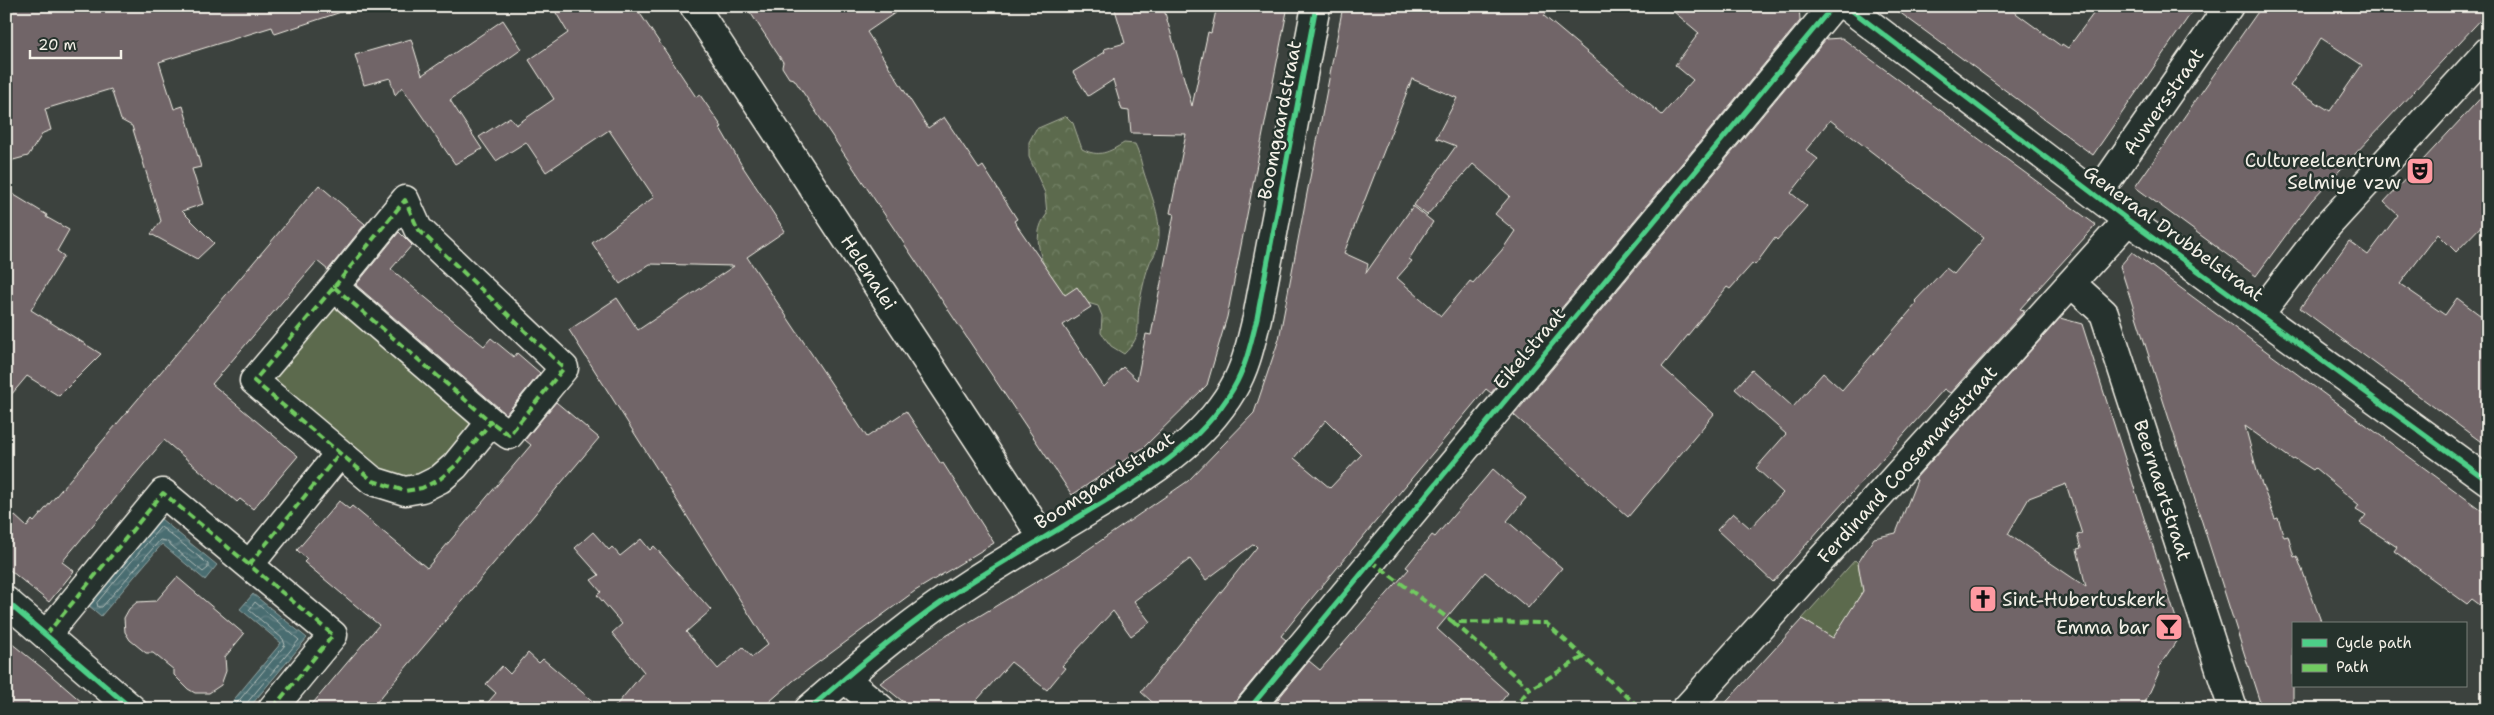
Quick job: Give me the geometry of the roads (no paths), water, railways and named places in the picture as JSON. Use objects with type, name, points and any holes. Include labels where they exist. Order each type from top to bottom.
[{"type":"street","name":"Helenalei","points":[[694,6],[1043,538]]},
{"type":"street","name":"Boomgaardstraat","points":[[809,709],[844,678],[972,581],[1130,486],[1179,451],[1211,418],[1233,389],[1247,357],[1257,318],[1316,6]]},
{"type":"street","name":"Eikelstraat","points":[[1249,709],[1833,6]]},
{"type":"street","name":"Generaal Drubbelstraat","points":[[1846,6],[2128,220],[2488,481]]},
{"type":"street","name":"Auwersstraat","points":[[2097,195],[2229,6]]},
{"type":"street","points":[[2260,314],[2328,225],[2488,51]]},
{"type":"street","points":[[334,287],[491,422],[509,435],[564,368],[418,229],[405,200],[254,381],[373,481],[388,488],[405,492],[422,488],[440,479],[455,466],[491,422]]},
{"type":"street","name":"Ferdinand Coosemansstraat","points":[[1691,707],[2128,220]]},
{"type":"street","name":"Beernaertstraat","points":[[2071,284],[2104,313],[2233,709]]},
{"type":"street","points":[[250,565],[339,454]]},
{"type":"street","points":[[46,635],[163,493],[333,635],[272,709]]},
{"type":"street","points":[[6,601],[132,709]]},
{"type":"street","points":[[844,678],[882,709]]},
{"type":"water","points":[[161,519],[217,565],[205,580],[162,544],[101,616],[88,605]]},
{"type":"water","points":[[253,594],[307,638],[248,709],[226,709],[281,643],[240,609]]},
{"type":"place","name":"Cultureelcentrum Selmiye vzw","points":[[2420,171]]},
{"type":"place","name":"Sint-Hubertuskerk","points":[[1983,599]]},
{"type":"place","name":"Emma bar","points":[[2169,627]]}]
